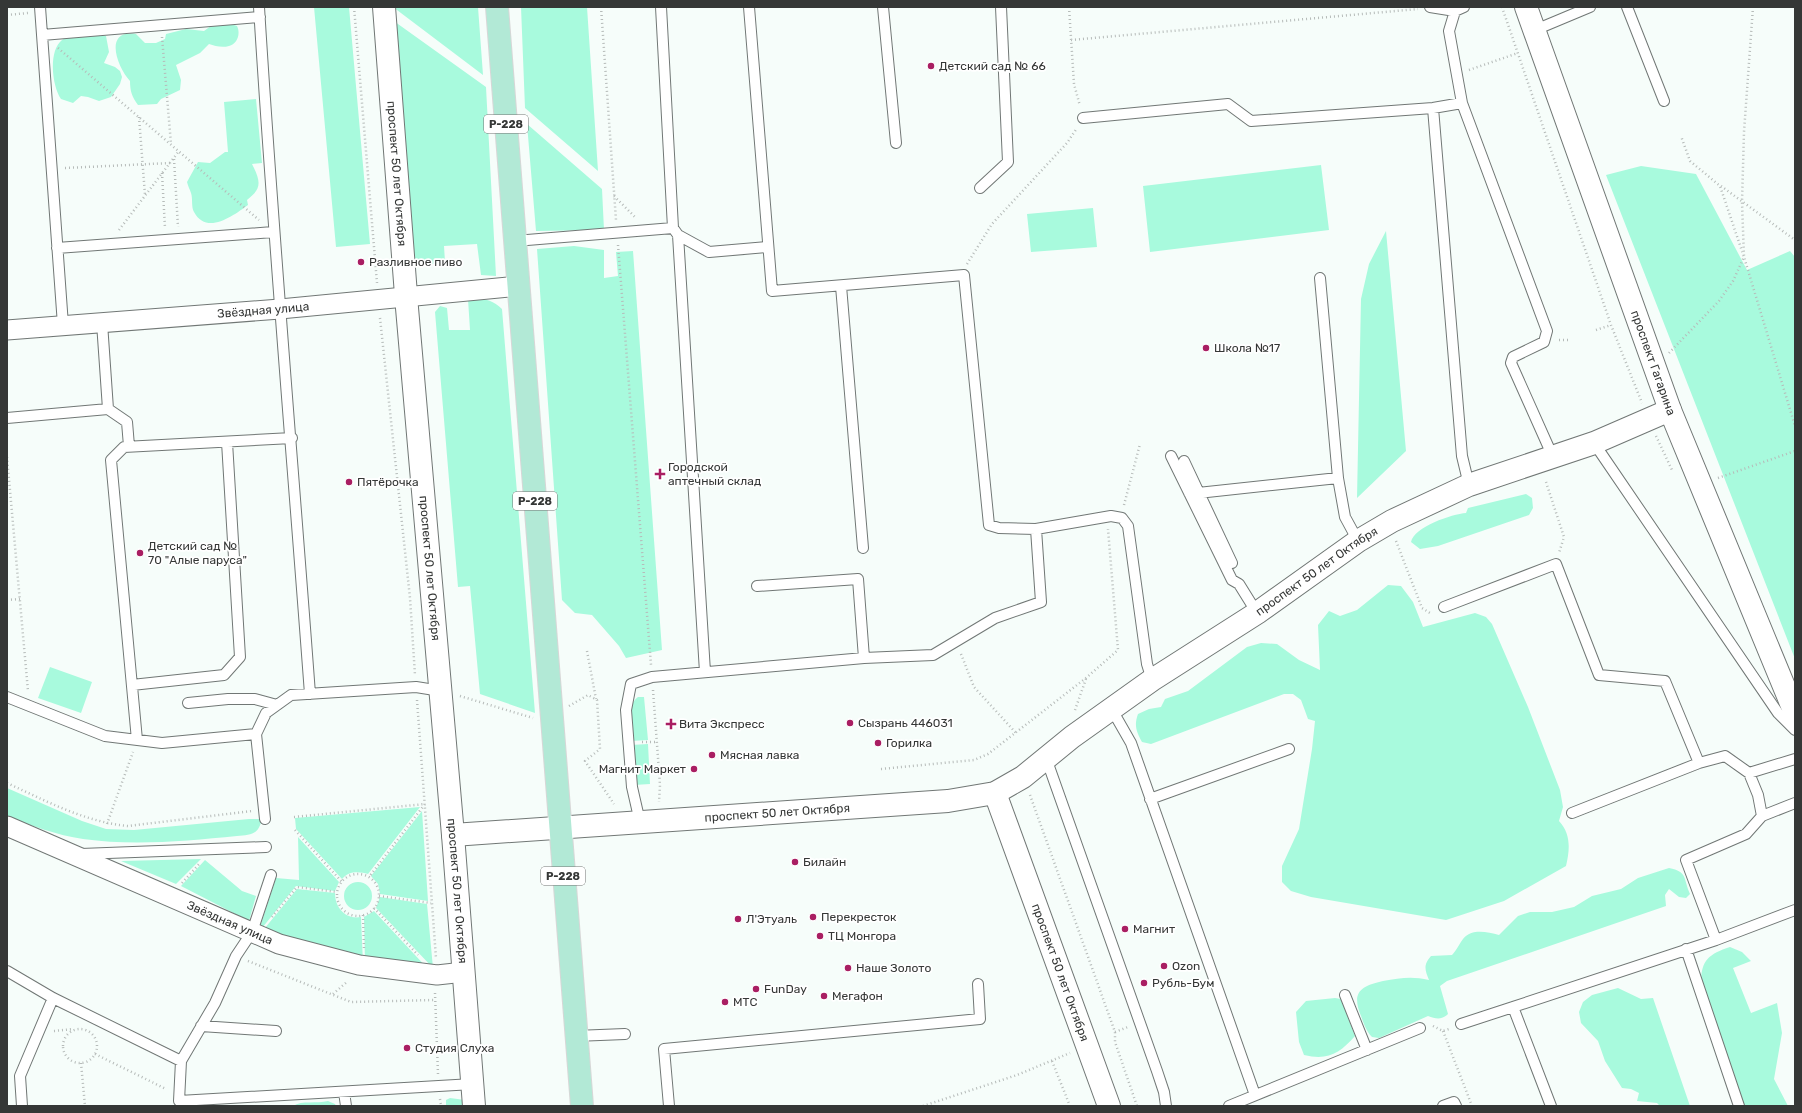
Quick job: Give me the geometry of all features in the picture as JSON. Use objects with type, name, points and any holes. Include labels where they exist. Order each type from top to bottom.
[{"type":"main road","name":"Р-228","points":[[497,7],[575,1036],[582,1106]]},
{"type":"street","name":"проспект 50 лет Октября","points":[[384,7],[406,296],[441,691],[474,1106]]},
{"type":"street","name":"проспект Гагарина","points":[[1526,7],[1670,410],[1795,713]]},
{"type":"street","name":"Звёздная улица","points":[[7,330],[280,309],[519,286]]},
{"type":"street","name":"проспект 50 лет Октября","points":[[453,835],[948,801],[995,793],[1024,777],[1072,737],[1111,708],[1257,613],[1358,541],[1392,522],[1469,486],[1594,443],[1670,410]]},
{"type":"street","name":"проспект 50 лет Октября","points":[[995,793],[1109,1106]]},
{"type":"street","name":"Звёздная улица","points":[[7,826],[279,944],[359,965],[437,975],[464,972]]},
{"type":"lane","points":[[661,7],[705,672]]},
{"type":"lane","points":[[750,7],[772,291],[964,275],[989,525],[999,528],[1036,529],[1111,516],[1122,518],[1128,526],[1147,664],[1152,680]]},
{"type":"lane","points":[[883,7],[896,143]]},
{"type":"lane","points":[[980,188],[1008,162],[1001,7]]},
{"type":"lane","points":[[1535,30],[1590,7]]},
{"type":"lane","points":[[1627,7],[1664,101]]},
{"type":"lane","points":[[1430,8],[1460,9],[1448,31],[1462,103],[1547,331],[1544,342],[1513,357],[1511,363],[1553,457]]},
{"type":"lane","points":[[40,9],[63,325]]},
{"type":"lane","points":[[42,35],[160,25],[259,12],[273,232],[292,438],[310,694]]},
{"type":"lane","points":[[1083,118],[1228,104],[1251,121],[1433,108],[1462,103]]},
{"type":"lane","points":[[1433,108],[1462,456],[1469,486]]},
{"type":"lane","points":[[515,241],[647,230],[676,231],[709,252],[768,248]]},
{"type":"lane","points":[[57,248],[273,232]]},
{"type":"lane","points":[[1320,278],[1338,478],[1345,517],[1358,541]]},
{"type":"lane","points":[[841,286],[863,548]]},
{"type":"lane","points":[[102,323],[108,410]]},
{"type":"lane","points":[[7,418],[108,410],[127,422],[129,446]]},
{"type":"lane","points":[[137,740],[111,460],[124,447],[129,446],[292,438]]},
{"type":"lane","points":[[132,685],[224,675],[240,657],[227,442]]},
{"type":"lane","points":[[1594,443],[1778,713],[1795,730]]},
{"type":"lane","points":[[1171,456],[1237,574],[1239,584],[1257,613]]},
{"type":"lane","points":[[1184,461],[1193,493]]},
{"type":"lane","points":[[1193,493],[1338,478]]},
{"type":"lane","points":[[633,823],[632,787],[626,710],[631,684],[652,676],[864,658],[933,655],[956,643],[995,618],[1041,602],[1036,529]]},
{"type":"lane","points":[[1444,607],[1556,564],[1599,675],[1665,681],[1699,763]]},
{"type":"lane","points":[[757,586],[858,579],[864,658]]},
{"type":"lane","points":[[265,814],[256,734],[266,713],[291,695],[416,687],[441,691]]},
{"type":"lane","points":[[7,697],[105,736],[162,743],[256,734]]},
{"type":"lane","points":[[188,703],[228,699],[255,699],[277,705]]},
{"type":"lane","points":[[1111,708],[1131,743],[1255,1095]]},
{"type":"lane","points":[[1150,799],[1289,749]]},
{"type":"lane","points":[[1572,813],[1699,763],[1725,756],[1749,773],[1758,796],[1762,816]]},
{"type":"lane","points":[[1046,758],[1157,1071],[1164,1092],[1166,1106]]},
{"type":"lane","points":[[1749,773],[1795,759]]},
{"type":"lane","points":[[1716,940],[1686,860],[1746,834],[1762,816],[1795,803]]},
{"type":"lane","points":[[73,854],[266,847]]},
{"type":"lane","points":[[271,875],[255,933],[236,956],[215,1003],[181,1061],[178,1101],[473,1084]]},
{"type":"lane","points":[[1461,1024],[1716,940],[1795,910]]},
{"type":"lane","points":[[1686,949],[1739,1106]]},
{"type":"lane","points":[[7,971],[53,998],[181,1061]]},
{"type":"lane","points":[[669,1106],[664,1049],[980,1019],[978,984]]},
{"type":"lane","points":[[1345,995],[1367,1050]]},
{"type":"lane","points":[[22,1106],[20,1076],[53,998]]},
{"type":"lane","points":[[1513,1007],[1551,1106]]},
{"type":"lane","points":[[201,1026],[276,1031]]},
{"type":"lane","points":[[1229,1106],[1420,1028]]},
{"type":"lane","points":[[575,1036],[625,1034]]},
{"type":"lane","points":[[344,1092],[346,1106]]},
{"type":"lane","points":[[1443,1106],[1454,1102],[1456,1106]]},
{"type":"path","points":[[354,7],[378,299],[410,598],[437,975],[434,1000],[441,1106]]},
{"type":"path","points":[[601,7],[614,196],[660,786]]},
{"type":"path","points":[[964,275],[966,265],[992,224],[1067,143],[1083,118],[1074,84],[1069,7]]},
{"type":"path","points":[[1655,367],[1720,301],[1733,281],[1744,257],[1742,202],[1744,132],[1753,7]]},
{"type":"path","points":[[1071,40],[1430,8]]},
{"type":"path","points":[[7,15],[40,9]]},
{"type":"path","points":[[160,25],[171,144]]},
{"type":"path","points":[[42,35],[139,116],[273,232]]},
{"type":"path","points":[[1465,72],[1518,53]]},
{"type":"path","points":[[139,116],[145,196]]},
{"type":"path","points":[[1681,136],[1690,161],[1720,186],[1795,240]]},
{"type":"path","points":[[108,244],[179,151]]},
{"type":"path","points":[[174,159],[179,239]]},
{"type":"path","points":[[51,168],[171,163]]},
{"type":"path","points":[[162,173],[165,240]]},
{"type":"path","points":[[1720,186],[1744,257],[1795,426]]},
{"type":"path","points":[[614,196],[647,230]]},
{"type":"path","points":[[1596,330],[1611,325]]},
{"type":"path","points":[[1557,333],[1559,341],[1570,340]]},
{"type":"path","points":[[881,769],[974,760],[988,754],[1086,678],[1118,650],[1108,529],[1122,518],[1140,444]]},
{"type":"path","points":[[1701,484],[1795,451]]},
{"type":"path","points":[[7,457],[30,706]]},
{"type":"path","points":[[1546,482],[1564,537],[1556,564]]},
{"type":"path","points":[[1392,522],[1396,541],[1422,608],[1430,613],[1444,607]]},
{"type":"path","points":[[7,600],[20,599]]},
{"type":"path","points":[[956,643],[974,686],[1016,733]]},
{"type":"path","points":[[587,651],[596,700],[600,749],[585,761],[633,823]]},
{"type":"path","points":[[1072,737],[1072,719],[1086,678]]},
{"type":"path","points":[[441,691],[531,718],[551,716],[588,695],[596,700]]},
{"type":"path","points":[[107,825],[137,740]]},
{"type":"path","points":[[1024,777],[1115,1032],[1114,1042],[1137,1106]]},
{"type":"path","points":[[7,783],[88,819],[107,825],[128,826],[265,814]]},
{"type":"path","points":[[294,817],[425,804]]},
{"type":"path","points":[[368,877],[425,804]]},
{"type":"path","points":[[295,830],[342,882]]},
{"type":"path","points":[[169,896],[213,849]]},
{"type":"path","points":[[351,875],[363,875],[368,877],[376,885],[379,896],[374,908],[363,916],[350,914],[340,905],[337,892],[342,882],[351,875]]},
{"type":"path","points":[[255,933],[297,887],[337,892]]},
{"type":"path","points":[[379,896],[431,903]]},
{"type":"path","points":[[374,908],[437,975]]},
{"type":"path","points":[[38,1032],[110,1026]]},
{"type":"path","points":[[80,1028],[86,1029],[95,1037],[97,1042],[95,1054],[87,1062],[82,1063],[71,1061],[63,1052],[62,1047],[65,1036],[69,1032],[80,1028]]},
{"type":"path","points":[[1443,1031],[1472,1106]]},
{"type":"path","points":[[923,1106],[1017,1076],[1087,1046]]},
{"type":"path","points":[[95,1054],[178,1101]]},
{"type":"path","points":[[1052,1061],[1070,1106]]},
{"type":"path","points":[[82,1063],[85,1106]]},
{"type":"green space","points":[[314,7],[349,7],[370,244],[336,247]]},
{"type":"green space","points":[[393,7],[478,7],[483,75]]},
{"type":"green space","points":[[521,7],[587,7],[598,171],[525,108]]},
{"type":"green space","points":[[391,19],[486,87],[496,276],[481,275],[477,244],[444,246],[445,262],[410,267]]},
{"type":"green space","points":[[225,22],[237,26],[239,32],[238,38],[232,45],[224,47],[209,44],[200,53],[176,65],[181,80],[180,90],[161,99],[157,104],[138,105],[130,88],[130,81],[125,75],[117,59],[116,43],[119,37],[126,34],[136,34],[145,43],[156,43],[165,39],[166,34],[186,29],[204,31],[215,23]]},
{"type":"green space","points":[[98,34],[106,36],[109,52],[104,63],[115,67],[120,71],[122,77],[120,84],[111,97],[99,101],[81,96],[73,103],[61,99],[55,86],[53,69],[53,60],[58,45],[65,38],[79,35]]},
{"type":"green space","points":[[256,99],[262,163],[252,164],[258,180],[258,188],[247,200],[248,205],[228,218],[213,223],[199,219],[194,212],[192,195],[187,182],[198,162],[210,163],[225,152],[228,152],[224,102]]},
{"type":"green space","points":[[527,124],[602,189],[604,230],[536,231]]},
{"type":"green space","points":[[1321,165],[1329,230],[1150,252],[1143,186]]},
{"type":"green space","points":[[1641,166],[1696,174],[1747,270],[1790,251],[1795,257],[1795,659],[1606,175]]},
{"type":"green space","points":[[1093,208],[1097,247],[1031,252],[1027,214]]},
{"type":"green space","points":[[1386,231],[1406,451],[1357,498],[1361,299],[1369,264]]},
{"type":"green space","points":[[574,246],[604,250],[604,278],[618,276],[616,252],[633,251],[662,650],[626,658],[619,646],[592,615],[575,613],[562,600],[537,249]]},
{"type":"green space","points":[[468,299],[491,301],[502,309],[535,713],[480,694],[470,586],[458,587],[435,312],[440,306],[447,308],[449,330],[470,330]]},
{"type":"green space","points":[[1526,494],[1532,498],[1533,508],[1529,515],[1438,546],[1420,549],[1411,542],[1419,531],[1434,522],[1466,513],[1468,508]]},
{"type":"green space","points":[[1388,585],[1401,586],[1413,602],[1423,627],[1475,613],[1486,617],[1492,624],[1528,707],[1560,790],[1563,807],[1559,821],[1568,836],[1569,848],[1566,866],[1504,901],[1446,920],[1311,897],[1291,891],[1282,882],[1282,866],[1299,829],[1315,721],[1308,719],[1301,700],[1293,694],[1284,694],[1151,744],[1142,742],[1136,728],[1138,714],[1149,709],[1161,707],[1165,699],[1188,691],[1247,647],[1261,643],[1277,644],[1299,660],[1320,670],[1318,625],[1329,611],[1340,616],[1357,610]]},
{"type":"green space","points":[[50,667],[92,682],[81,713],[38,698]]},
{"type":"green space","points":[[638,697],[644,697],[648,740],[631,741],[629,717],[631,706]]},
{"type":"green space","points":[[648,744],[650,784],[634,785],[631,745]]},
{"type":"green space","points":[[7,788],[82,821],[106,829],[134,830],[249,819],[260,819],[261,822],[258,830],[252,834],[241,836],[179,841],[141,842],[83,839],[44,830],[7,816]]},
{"type":"green space","points":[[420,807],[368,874],[354,872],[347,874],[342,879],[296,829],[295,818]]},
{"type":"green space","points":[[422,811],[428,901],[380,894],[378,884],[371,876]]},
{"type":"green space","points":[[298,837],[339,882],[335,891],[296,886],[258,933],[276,878],[299,880]]},
{"type":"green space","points":[[201,859],[176,884],[121,861]]},
{"type":"green space","points":[[205,860],[242,891],[256,896],[249,921],[181,886]]},
{"type":"green space","points":[[1669,868],[1684,876],[1690,894],[1686,898],[1679,897],[1669,889],[1665,895],[1666,906],[1447,981],[1440,986],[1448,1014],[1441,1018],[1428,1016],[1379,1038],[1372,1037],[1367,1030],[1358,1008],[1357,1001],[1360,991],[1369,985],[1401,978],[1429,980],[1426,973],[1426,965],[1431,956],[1452,955],[1463,939],[1471,933],[1480,932],[1499,935],[1518,916],[1530,912],[1552,912],[1574,907],[1592,896],[1621,889],[1638,878]]},
{"type":"green space","points":[[358,882],[368,886],[372,896],[368,906],[358,910],[348,906],[344,896],[348,886]]},
{"type":"green space","points":[[297,889],[335,893],[337,904],[342,912],[351,917],[361,917],[363,964],[260,934]]},
{"type":"green space","points":[[380,897],[427,904],[433,968],[376,908]]},
{"type":"green space","points":[[374,911],[429,970],[365,964],[364,917]]},
{"type":"green space","points":[[1730,947],[1742,952],[1751,961],[1733,968],[1751,1013],[1777,1003],[1782,1033],[1774,1079],[1788,1106],[1742,1106],[1701,983],[1701,975],[1708,959],[1717,952]]},
{"type":"green space","points":[[1618,988],[1641,999],[1653,998],[1690,1106],[1660,1106],[1657,1103],[1637,1101],[1639,1093],[1631,1089],[1622,1088],[1605,1061],[1598,1041],[1581,1023],[1579,1012],[1583,1002],[1592,995]]},
{"type":"green space","points":[[1335,998],[1341,999],[1355,1036],[1344,1047],[1333,1054],[1320,1057],[1304,1055],[1299,1042],[1296,1012],[1306,1001]]},
{"type":"green space","points":[[450,1098],[465,1100],[469,1106],[446,1106],[446,1100]]},
{"type":"green space","points":[[328,1101],[336,1106],[293,1106],[301,1103]]},
{"type":"place","name":"Детский сад № 66","points":[[931,66]]},
{"type":"place","name":"Разливное пиво","points":[[361,262]]},
{"type":"place","name":"Школа №17","points":[[1206,348]]},
{"type":"place","name":"Городской аптечный склад","points":[[660,474]]},
{"type":"place","name":"Пятёрочка","points":[[349,482]]},
{"type":"place","name":"Детский сад № 70 \"Алые паруса\"","points":[[140,553]]},
{"type":"place","name":"Сызрань 446031","points":[[850,723]]},
{"type":"place","name":"Вита Экспресс","points":[[671,724]]},
{"type":"place","name":"Горилка","points":[[878,743]]},
{"type":"place","name":"Мясная лавка","points":[[712,755]]},
{"type":"place","name":"Магнит Маркет","points":[[694,769]]},
{"type":"place","name":"Билайн","points":[[795,862]]},
{"type":"place","name":"Перекресток","points":[[813,917]]},
{"type":"place","name":"Л'Этуаль","points":[[738,919]]},
{"type":"place","name":"Магнит","points":[[1125,929]]},
{"type":"place","name":"ТЦ Монгора","points":[[820,936]]},
{"type":"place","name":"Ozon","points":[[1164,966]]},
{"type":"place","name":"Наше Золото","points":[[848,968]]},
{"type":"place","name":"Рубль-Бум","points":[[1144,983]]},
{"type":"place","name":"FunDay","points":[[756,989]]},
{"type":"place","name":"Мегафон","points":[[824,996]]},
{"type":"place","name":"МТС","points":[[725,1002]]},
{"type":"place","name":"Студия Слуха","points":[[407,1048]]}]
